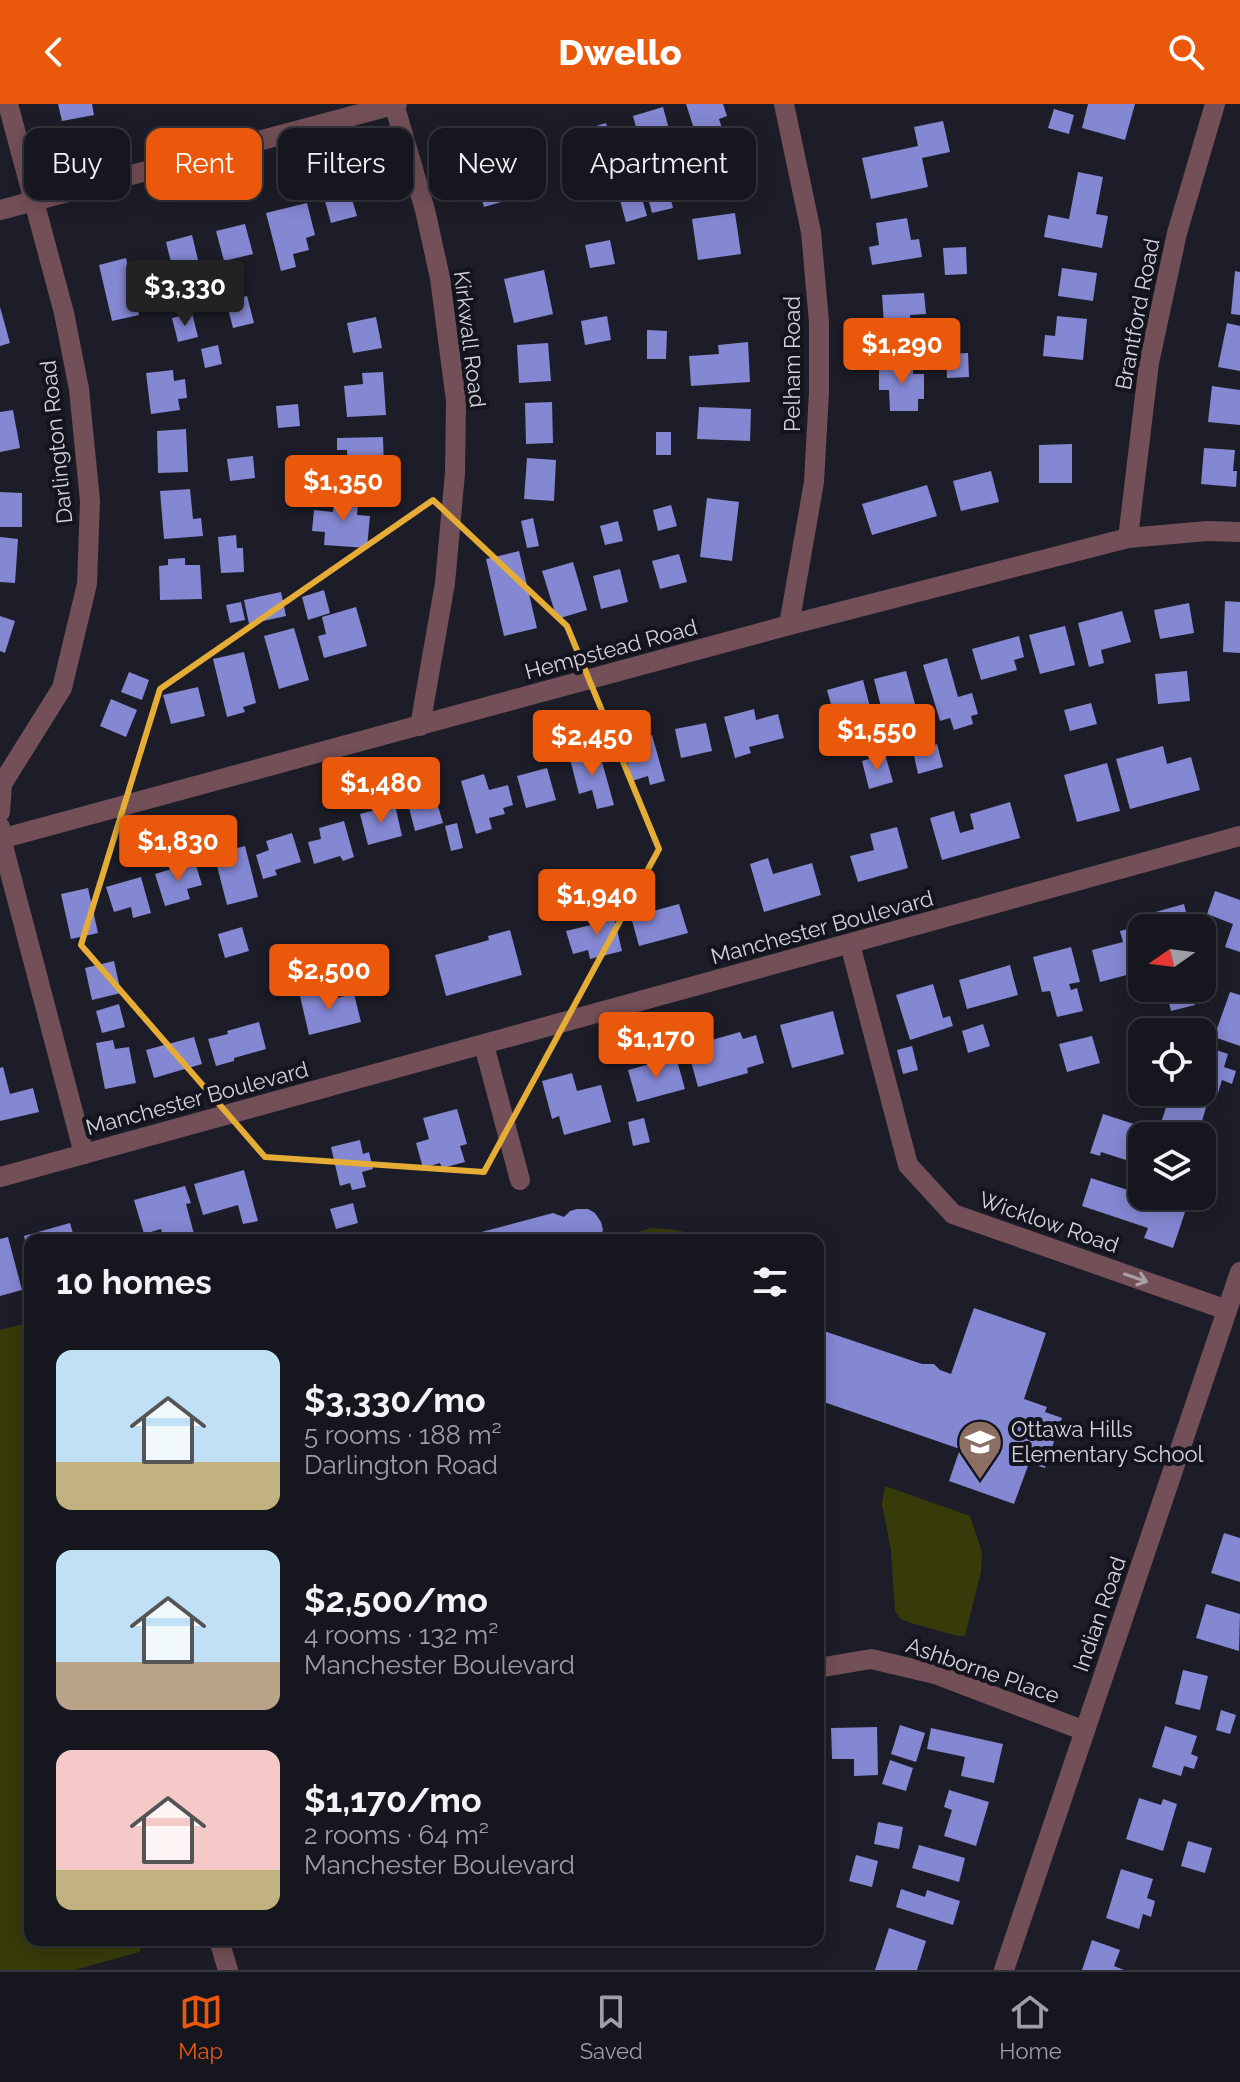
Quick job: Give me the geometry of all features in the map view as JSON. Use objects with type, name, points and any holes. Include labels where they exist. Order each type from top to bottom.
[{"type":"street","name":"Darlington Road","points":[[0,812],[2,784],[62,688],[87,584],[90,501],[79,389],[64,313],[8,104]]},
{"type":"street","points":[[0,210],[395,104]]},
{"type":"street","name":"Kirkwall Road","points":[[395,104],[425,210],[440,278],[456,401],[455,473],[445,583],[420,726]]},
{"type":"street","name":"Pelham Road","points":[[784,104],[811,232],[819,322],[814,482],[789,625]]},
{"type":"street","name":"Brantford Road","points":[[1128,538],[1149,363],[1177,233],[1215,104]]},
{"type":"street","name":"Hempstead Road","points":[[0,839],[789,625],[1128,538],[1207,531],[1240,532]]},
{"type":"street","points":[[0,819],[0,839],[84,1154]]},
{"type":"street","name":"Manchester Boulevard","points":[[0,1177],[1240,836]]},
{"type":"street","name":"Wicklow Road","points":[[850,944],[908,1165],[953,1214],[1227,1310]]},
{"type":"street","points":[[484,1045],[520,1180]]},
{"type":"street","name":"Indian Road","points":[[1004,1970],[1240,1272]]},
{"type":"street","name":"Ashborne Place","points":[[824,1667],[871,1659],[935,1674],[1085,1731]]},
{"type":"street","points":[[221,1946],[228,1970]]},
{"type":"highlighted area","points":[[433,500],[567,626],[659,849],[484,1172],[265,1157],[81,945],[160,689]]},
{"type":"green space","points":[[651,1228],[694,1234],[635,1234]]},
{"type":"green space","points":[[24,1324],[24,1946],[141,1946],[140,1952],[74,1970],[0,1970],[0,1330]]},
{"type":"green space","points":[[885,1486],[970,1516],[982,1552],[981,1572],[965,1636],[911,1623],[901,1619],[895,1611],[891,1550],[882,1504]]},
{"type":"building","points":[[58,104],[92,104],[94,115],[62,121]]},
{"type":"building","points":[[686,104],[723,104],[727,116],[719,119],[722,128],[694,128]]},
{"type":"building","points":[[1088,104],[1135,104],[1125,140],[1082,128]]},
{"type":"building","points":[[663,107],[669,128],[636,128],[633,116]]},
{"type":"building","points":[[1054,109],[1074,115],[1069,134],[1048,128]]},
{"type":"building","points":[[943,121],[950,152],[922,158],[928,187],[871,199],[862,158],[918,146],[914,127]]},
{"type":"building","points":[[606,123],[607,128],[590,128]]},
{"type":"building","points":[[1078,172],[1103,177],[1096,214],[1108,216],[1102,248],[1044,237],[1048,215],[1069,219]]},
{"type":"building","points":[[325,200],[352,200],[357,216],[331,223]]},
{"type":"building","points":[[482,200],[508,200],[484,207]]},
{"type":"building","points":[[620,200],[643,200],[647,216],[626,222]]},
{"type":"building","points":[[649,200],[671,200],[673,208],[652,213]]},
{"type":"building","points":[[307,203],[315,235],[306,238],[309,250],[293,254],[296,267],[281,271],[266,213]]},
{"type":"building","points":[[735,213],[741,254],[698,260],[692,219]]},
{"type":"building","points":[[907,218],[911,240],[919,239],[922,257],[872,265],[869,247],[879,245],[876,223]]},
{"type":"building","points":[[245,224],[253,254],[224,261],[216,231]]},
{"type":"building","points":[[192,235],[203,281],[177,287],[166,242]]},
{"type":"building","points":[[610,240],[615,264],[590,268],[585,245]]},
{"type":"building","points":[[966,247],[967,274],[945,275],[943,248]]},
{"type":"building","points":[[126,258],[139,315],[112,321],[99,265]]},
{"type":"building","points":[[1062,268],[1097,273],[1093,301],[1058,296]]},
{"type":"building","points":[[544,270],[553,314],[514,323],[504,279]]},
{"type":"building","points":[[1235,271],[1240,272],[1240,315],[1231,314]]},
{"type":"building","points":[[924,293],[926,314],[910,315],[911,337],[885,339],[882,295]]},
{"type":"building","points":[[247,296],[254,323],[233,328],[226,301]]},
{"type":"building","points":[[0,307],[10,343],[0,346]]},
{"type":"building","points":[[192,313],[198,337],[178,342],[172,318]]},
{"type":"building","points":[[607,316],[611,340],[585,345],[581,321]]},
{"type":"building","points":[[1057,316],[1087,319],[1083,360],[1043,356],[1045,335],[1055,336]]},
{"type":"building","points":[[376,317],[382,348],[353,353],[347,323]]},
{"type":"building","points":[[1227,323],[1240,326],[1240,371],[1218,367]]},
{"type":"building","points":[[647,330],[667,331],[666,359],[647,359]]},
{"type":"building","points":[[748,342],[750,382],[691,386],[689,356],[719,354],[718,345]]},
{"type":"building","points":[[548,343],[551,381],[519,383],[517,345]]},
{"type":"building","points":[[218,345],[222,364],[205,368],[201,349]]},
{"type":"building","points":[[968,353],[969,377],[947,378],[946,354]]},
{"type":"building","points":[[879,364],[913,365],[913,374],[924,374],[924,399],[918,399],[918,411],[890,411],[889,390],[879,390]]},
{"type":"building","points":[[173,370],[174,381],[185,379],[187,398],[178,399],[180,410],[151,414],[146,373]]},
{"type":"building","points":[[383,372],[386,415],[347,417],[344,386],[363,384],[362,373]]},
{"type":"building","points":[[1212,386],[1240,390],[1240,425],[1208,422]]},
{"type":"building","points":[[552,402],[553,443],[526,444],[525,403]]},
{"type":"building","points":[[298,404],[300,426],[278,428],[276,406]]},
{"type":"building","points":[[699,407],[751,409],[750,441],[697,439]]},
{"type":"building","points":[[13,410],[20,448],[0,452],[0,412]]},
{"type":"building","points":[[186,429],[188,472],[158,473],[157,431]]},
{"type":"building","points":[[656,432],[671,432],[671,455],[656,455]]},
{"type":"building","points":[[383,437],[384,469],[348,470],[347,450],[337,450],[337,438]]},
{"type":"building","points":[[1072,444],[1072,483],[1039,483],[1039,445]]},
{"type":"building","points":[[1204,448],[1235,450],[1233,471],[1237,471],[1236,487],[1201,484]]},
{"type":"building","points":[[253,456],[255,478],[230,481],[227,459]]},
{"type":"building","points":[[527,458],[556,460],[554,501],[524,499]]},
{"type":"building","points":[[991,471],[999,502],[961,511],[953,481]]},
{"type":"building","points":[[927,485],[937,516],[872,535],[862,504]]},
{"type":"building","points":[[190,489],[193,519],[201,518],[203,536],[164,539],[160,491]]},
{"type":"building","points":[[0,492],[22,493],[22,527],[0,527]]},
{"type":"building","points":[[334,492],[359,493],[357,515],[370,516],[367,548],[324,545],[325,532],[312,531],[314,510],[333,512]]},
{"type":"building","points":[[707,498],[739,502],[732,561],[700,557]]},
{"type":"building","points":[[671,505],[677,526],[658,531],[653,510]]},
{"type":"building","points":[[533,518],[539,546],[527,548],[521,521]]},
{"type":"building","points":[[618,521],[623,541],[605,545],[600,526]]},
{"type":"building","points":[[236,535],[237,548],[243,548],[244,572],[221,573],[218,537]]},
{"type":"building","points":[[0,537],[18,539],[15,583],[0,582]]},
{"type":"building","points":[[519,551],[537,628],[504,636],[486,559]]},
{"type":"building","points":[[679,554],[687,582],[660,589],[652,561]]},
{"type":"building","points":[[185,558],[185,565],[200,565],[202,599],[160,600],[159,566],[168,565],[168,559]]},
{"type":"building","points":[[573,562],[587,610],[557,619],[542,571]]},
{"type":"building","points":[[620,569],[628,602],[601,609],[593,576]]},
{"type":"building","points":[[324,590],[330,613],[308,620],[302,597]]},
{"type":"building","points":[[281,592],[286,616],[249,624],[244,600]]},
{"type":"building","points":[[1225,601],[1240,602],[1240,653],[1223,652]]},
{"type":"building","points":[[241,602],[245,620],[230,623],[226,605]]},
{"type":"building","points":[[1189,603],[1194,633],[1160,639],[1154,610]]},
{"type":"building","points":[[356,607],[367,646],[324,658],[318,636],[326,634],[322,617]]},
{"type":"building","points":[[1122,611],[1131,642],[1101,650],[1104,663],[1089,667],[1078,623]]},
{"type":"building","points":[[0,616],[15,621],[5,653],[0,651]]},
{"type":"building","points":[[1065,626],[1075,665],[1040,674],[1029,635]]},
{"type":"building","points":[[294,628],[309,680],[279,689],[264,636]]},
{"type":"building","points":[[1019,636],[1024,657],[1014,660],[1017,670],[981,680],[972,649]]},
{"type":"building","points":[[244,652],[256,703],[243,707],[245,712],[227,717],[213,659]]},
{"type":"building","points":[[947,658],[958,697],[972,693],[978,714],[971,716],[973,724],[954,730],[950,718],[940,721],[923,665]]},
{"type":"building","points":[[906,671],[918,715],[885,723],[874,679]]},
{"type":"building","points":[[1187,671],[1190,701],[1158,704],[1155,674]]},
{"type":"building","points":[[129,672],[149,680],[142,700],[121,692]]},
{"type":"building","points":[[863,680],[874,722],[854,728],[853,722],[837,726],[827,690]]},
{"type":"building","points":[[198,687],[205,716],[171,724],[163,695]]},
{"type":"building","points":[[111,699],[137,710],[126,737],[100,726]]},
{"type":"building","points":[[1091,703],[1097,724],[1070,731],[1064,710]]},
{"type":"building","points":[[754,709],[756,720],[778,714],[784,738],[749,747],[751,753],[735,758],[724,717]]},
{"type":"building","points":[[706,723],[712,751],[681,758],[675,729]]},
{"type":"building","points":[[652,735],[665,781],[650,785],[648,776],[632,781],[622,743]]},
{"type":"building","points":[[937,744],[943,767],[918,774],[913,751]]},
{"type":"building","points":[[1163,746],[1167,764],[1191,757],[1200,790],[1130,809],[1116,759]]},
{"type":"building","points":[[599,751],[614,805],[597,809],[592,790],[579,794],[570,759]]},
{"type":"building","points":[[885,754],[893,782],[869,789],[862,761]]},
{"type":"building","points":[[1107,763],[1120,811],[1077,822],[1064,775]]},
{"type":"building","points":[[547,768],[556,800],[526,808],[517,776]]},
{"type":"building","points":[[484,774],[489,790],[508,785],[513,805],[503,808],[505,814],[489,818],[492,829],[476,834],[461,781]]},
{"type":"building","points":[[435,796],[443,823],[415,831],[408,804]]},
{"type":"building","points":[[1010,802],[1020,838],[942,860],[930,818],[954,811],[960,833],[974,829],[970,814]]},
{"type":"building","points":[[395,805],[402,836],[368,845],[360,814]]},
{"type":"building","points":[[344,821],[354,857],[343,861],[340,856],[314,864],[308,842],[321,839],[319,828]]},
{"type":"building","points":[[457,823],[463,848],[451,851],[445,826]]},
{"type":"building","points":[[897,827],[908,868],[858,882],[850,856],[874,850],[870,834]]},
{"type":"building","points":[[292,833],[301,862],[275,870],[277,875],[263,879],[256,855],[269,850],[266,841]]},
{"type":"building","points":[[245,846],[258,897],[227,905],[214,854]]},
{"type":"building","points":[[768,858],[773,874],[812,863],[821,895],[764,912],[750,864]]},
{"type":"building","points":[[195,862],[202,885],[187,889],[190,899],[165,906],[155,874]]},
{"type":"building","points":[[141,877],[151,913],[133,918],[131,907],[114,912],[106,887]]},
{"type":"building","points":[[88,888],[98,933],[71,939],[61,894]]},
{"type":"building","points":[[1215,891],[1240,900],[1240,952],[1225,947],[1233,924],[1216,917],[1216,914],[1207,914]]},
{"type":"building","points":[[679,904],[688,933],[639,946],[631,917]]},
{"type":"building","points":[[1184,904],[1186,914],[1152,914]]},
{"type":"building","points":[[612,909],[622,951],[590,959],[588,950],[573,954],[566,931],[599,923],[597,913]]},
{"type":"building","points":[[242,927],[249,951],[225,958],[218,934]]},
{"type":"building","points":[[1128,929],[1128,975],[1100,982],[1092,950],[1123,942],[1120,931]]},
{"type":"building","points":[[510,930],[522,975],[446,996],[435,955],[489,940],[488,936]]},
{"type":"building","points":[[1071,947],[1080,982],[1069,984],[1071,990],[1077,988],[1083,1011],[1057,1017],[1050,991],[1042,992],[1033,957]]},
{"type":"building","points":[[114,961],[121,993],[92,1000],[85,968]]},
{"type":"building","points":[[1010,965],[1018,995],[967,1009],[959,980]]},
{"type":"building","points":[[933,984],[943,1018],[950,1016],[953,1026],[910,1040],[896,995]]},
{"type":"building","points":[[324,990],[327,1000],[354,994],[361,1022],[309,1035],[300,996]]},
{"type":"building","points":[[1230,992],[1240,995],[1240,1046],[1216,1038]]},
{"type":"building","points":[[1169,1002],[1194,1002],[1195,1005],[1171,1011]]},
{"type":"building","points":[[119,1004],[125,1027],[102,1033],[96,1011]]},
{"type":"building","points":[[833,1011],[844,1054],[792,1068],[780,1025]]},
{"type":"building","points":[[259,1022],[266,1049],[216,1066],[208,1039]]},
{"type":"building","points":[[983,1024],[990,1046],[968,1053],[962,1031]]},
{"type":"building","points":[[740,1032],[743,1039],[756,1035],[764,1063],[747,1068],[748,1073],[698,1087],[687,1047]]},
{"type":"building","points":[[1092,1036],[1100,1063],[1067,1072],[1059,1044]]},
{"type":"building","points":[[194,1037],[202,1064],[154,1078],[146,1050]]},
{"type":"building","points":[[113,1040],[115,1049],[129,1047],[136,1083],[105,1089],[96,1043]]},
{"type":"building","points":[[912,1046],[918,1070],[903,1074],[897,1050]]},
{"type":"building","points":[[1216,1050],[1228,1054],[1224,1067],[1236,1071],[1232,1084],[1222,1080],[1218,1093]]},
{"type":"building","points":[[676,1057],[685,1089],[637,1102],[628,1070]]},
{"type":"building","points":[[3,1067],[10,1094],[33,1088],[39,1112],[0,1121],[0,1068]]},
{"type":"building","points":[[572,1073],[577,1091],[601,1085],[611,1122],[564,1135],[559,1116],[552,1119],[542,1081]]},
{"type":"building","points":[[1166,1106],[1206,1106],[1202,1121],[1205,1122],[1161,1122]]},
{"type":"building","points":[[457,1109],[467,1144],[460,1146],[465,1162],[442,1168],[440,1163],[423,1168],[416,1143],[429,1139],[423,1118]]},
{"type":"building","points":[[1103,1114],[1128,1122],[1126,1160],[1101,1152],[1100,1156],[1090,1153]]},
{"type":"building","points":[[644,1118],[650,1142],[633,1146],[628,1122]]},
{"type":"building","points":[[360,1140],[363,1154],[369,1152],[373,1169],[362,1172],[366,1187],[352,1190],[350,1183],[340,1186],[331,1147]]},
{"type":"building","points":[[244,1170],[258,1221],[243,1224],[238,1205],[203,1215],[194,1184]]},
{"type":"building","points":[[1091,1178],[1128,1190],[1128,1210],[1186,1210],[1173,1248],[1144,1238],[1148,1228],[1082,1206]]},
{"type":"building","points":[[185,1186],[191,1203],[186,1204],[194,1234],[162,1234],[161,1229],[144,1234],[134,1200]]},
{"type":"building","points":[[353,1203],[358,1223],[336,1229],[330,1209]]},
{"type":"building","points":[[588,1209],[595,1213],[601,1222],[601,1234],[474,1234],[553,1213],[564,1217],[570,1211]]},
{"type":"building","points":[[70,1223],[73,1234],[31,1234]]},
{"type":"building","points":[[8,1237],[22,1290],[0,1296],[0,1239]]},
{"type":"building","name":"Ottawa Hills Elementary School","points":[[974,1308],[1046,1333],[1024,1399],[1047,1407],[1045,1412],[1062,1418],[1045,1468],[1029,1463],[1014,1504],[949,1481],[960,1449],[824,1402],[824,1331],[922,1364],[934,1364],[951,1374]]},
{"type":"building","points":[[1224,1533],[1240,1538],[1240,1582],[1211,1573]]},
{"type":"building","points":[[1206,1604],[1240,1614],[1239,1651],[1196,1638]]},
{"type":"building","points":[[1183,1670],[1208,1676],[1200,1710],[1175,1704]]},
{"type":"building","points":[[1221,1710],[1236,1715],[1230,1734],[1216,1730]]},
{"type":"building","points":[[900,1725],[925,1733],[916,1762],[891,1754]]},
{"type":"building","points":[[1165,1726],[1197,1736],[1191,1754],[1198,1757],[1194,1769],[1184,1766],[1181,1776],[1152,1767]]},
{"type":"building","points":[[877,1727],[878,1775],[854,1776],[854,1759],[832,1759],[831,1728]]},
{"type":"building","points":[[931,1728],[1003,1744],[994,1783],[961,1776],[965,1757],[927,1749]]},
{"type":"building","points":[[890,1760],[913,1768],[906,1791],[882,1784]]},
{"type":"building","points":[[949,1790],[989,1802],[976,1846],[944,1836],[952,1810],[944,1807]]},
{"type":"building","points":[[1139,1798],[1161,1805],[1163,1799],[1177,1804],[1163,1851],[1126,1839]]},
{"type":"building","points":[[878,1822],[903,1827],[899,1849],[874,1844]]},
{"type":"building","points":[[1188,1841],[1212,1848],[1205,1873],[1181,1866]]},
{"type":"building","points":[[919,1845],[965,1858],[959,1882],[912,1868]]},
{"type":"building","points":[[856,1855],[878,1861],[872,1887],[849,1881]]},
{"type":"building","points":[[1121,1869],[1153,1879],[1147,1898],[1155,1901],[1151,1917],[1143,1914],[1139,1929],[1106,1918]]},
{"type":"building","points":[[901,1889],[925,1897],[927,1890],[960,1901],[953,1925],[896,1907]]},
{"type":"building","points":[[889,1928],[926,1941],[917,1970],[875,1970]]},
{"type":"building","points":[[1092,1940],[1120,1950],[1114,1966],[1124,1970],[1082,1970]]},
{"type":"place","name":"Ottawa Hills Elementary School","points":[[980,1481]]}]
